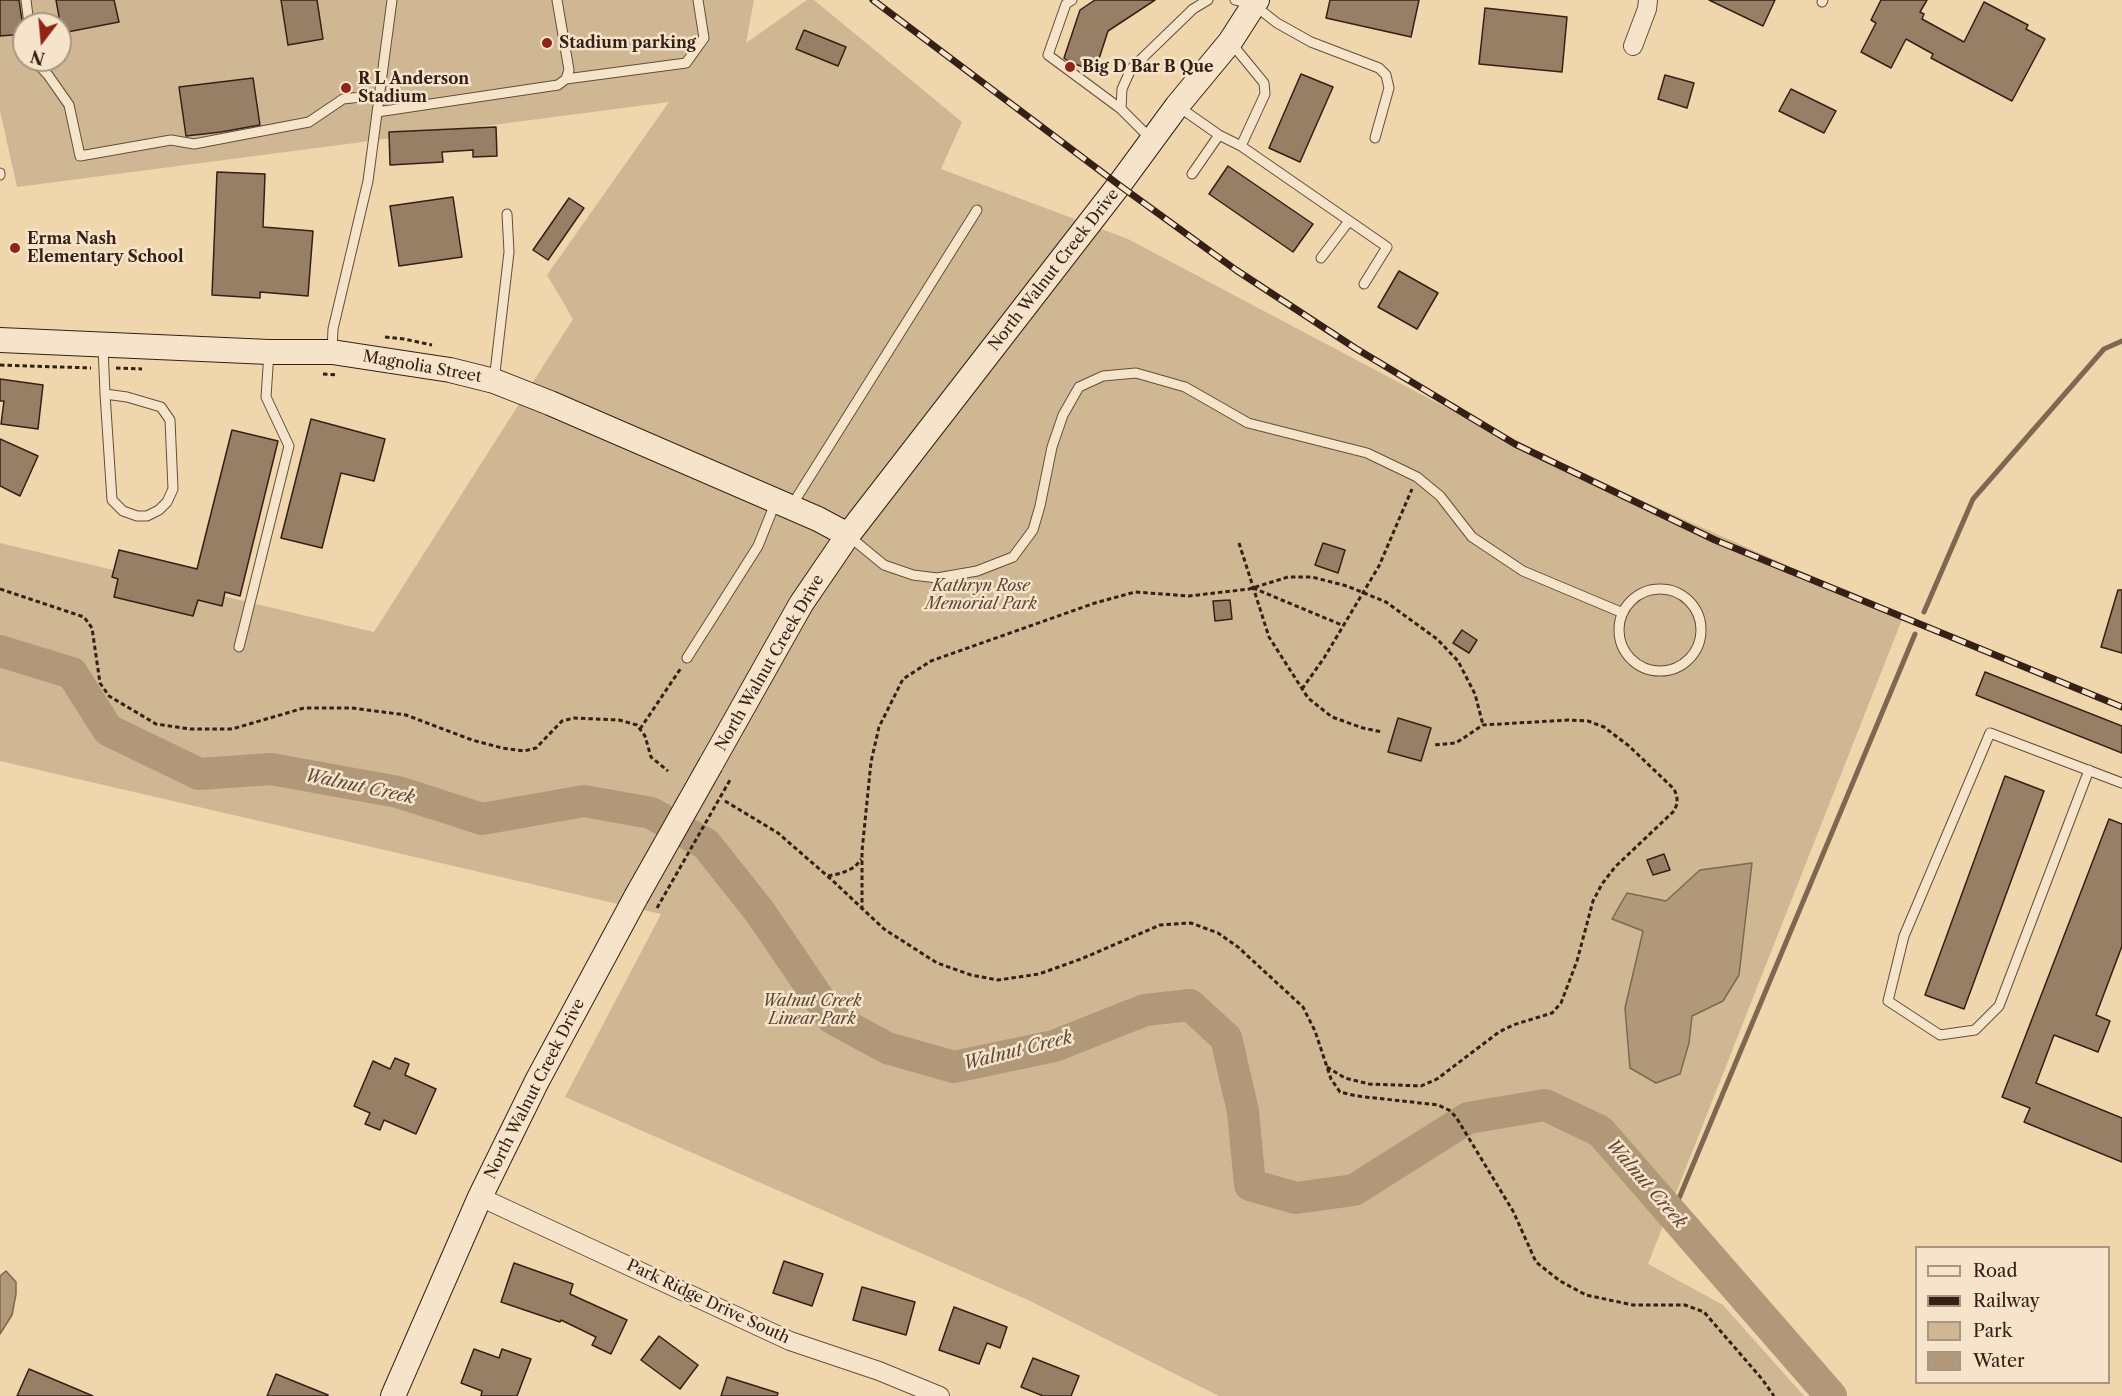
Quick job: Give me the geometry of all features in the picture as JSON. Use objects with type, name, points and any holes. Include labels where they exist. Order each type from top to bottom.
[{"type":"main road","name":"North Walnut Creek Drive","points":[[393,1396],[480,1197],[537,1081],[646,902],[711,764],[801,604],[848,535],[1177,106],[1230,42],[1249,2]]},
{"type":"main road","name":"Magnolia Street","points":[[0,340],[270,352],[332,352],[450,370],[494,381],[783,504],[848,535]]},
{"type":"street","points":[[1633,45],[1647,9],[1648,0]]},
{"type":"street","name":"Park Ridge Drive South","points":[[480,1197],[790,1341],[879,1371],[940,1396]]},
{"type":"lane","points":[[332,352],[333,329],[368,181],[392,0]]},
{"type":"lane","points":[[557,0],[569,70],[566,79]]},
{"type":"lane","points":[[377,112],[558,85],[566,79],[686,63],[704,38],[698,0]]},
{"type":"lane","points":[[1072,0],[1066,4],[1048,55],[1121,109],[1152,141]]},
{"type":"lane","points":[[1121,109],[1122,89],[1131,69],[1193,9],[1208,0]]},
{"type":"lane","points":[[1249,2],[1276,22],[1311,42],[1379,68],[1386,75],[1389,88],[1375,138]]},
{"type":"lane","points":[[1230,42],[1264,83],[1265,94],[1241,146]]},
{"type":"lane","points":[[45,72],[69,105],[80,156],[171,140],[194,144],[309,122],[343,99],[380,95]]},
{"type":"lane","points":[[1177,106],[1219,135],[1241,146],[1387,247],[1364,284]]},
{"type":"lane","points":[[1192,174],[1219,135]]},
{"type":"lane","points":[[687,658],[783,504],[977,210]]},
{"type":"lane","points":[[494,381],[509,252],[507,214]]},
{"type":"lane","points":[[1321,258],[1349,221]]},
{"type":"lane","points":[[102,344],[104,368],[105,394],[112,500],[123,511],[137,516],[147,516],[159,510],[167,502],[173,489],[170,420],[162,407],[127,397],[105,394]]},
{"type":"lane","points":[[239,647],[289,446],[266,397],[270,352]]},
{"type":"lane","points":[[848,535],[884,565],[913,575],[937,578],[977,571],[1013,556],[1033,530],[1052,447],[1063,415],[1079,387],[1102,376],[1136,373],[1185,387],[1248,423],[1367,453],[1417,477],[1440,496],[1472,537],[1523,572],[1623,613]]},
{"type":"lane","points":[[1661,589],[1675,592],[1687,600],[1698,617],[1700,639],[1695,652],[1686,662],[1673,669],[1648,670],[1636,664],[1621,644],[1618,631],[1623,613],[1635,598],[1647,591],[1661,589]]},
{"type":"lane","points":[[2089,770],[1999,1006],[1976,1030],[1940,1035],[1888,1000],[1904,936],[1990,733],[2089,770],[2122,783]]},
{"type":"path","points":[[0,365],[147,369]]},
{"type":"path","points":[[314,374],[348,376]]},
{"type":"path","points":[[1302,689],[1324,658],[1379,566],[1417,477]]},
{"type":"path","points":[[1239,543],[1269,637],[1308,698],[1332,717],[1383,732]]},
{"type":"path","points":[[862,910],[862,857],[871,762],[879,727],[903,679],[930,661],[1095,603],[1135,592],[1189,596],[1252,588],[1288,577],[1312,577],[1347,586],[1386,602],[1437,639],[1458,661],[1475,694],[1483,725]]},
{"type":"path","points":[[1252,588],[1342,626]]},
{"type":"path","points":[[0,589],[84,618],[92,628],[100,683],[109,696],[156,724],[190,729],[232,729],[304,708],[352,708],[406,716],[472,740],[524,751],[536,748],[562,721],[568,719],[619,720],[637,725],[645,736],[651,757],[668,771]]},
{"type":"path","points":[[640,729],[687,658]]},
{"type":"path","points":[[1327,1066],[1345,1078],[1369,1084],[1421,1086],[1437,1080],[1499,1032],[1513,1025],[1552,1013],[1561,1002],[1569,982],[1593,901],[1602,884],[1615,867],[1674,811],[1677,804],[1674,789],[1629,746],[1604,727],[1588,722],[1569,720],[1483,725],[1456,743],[1433,745]]},
{"type":"path","points":[[646,902],[730,780]]},
{"type":"path","points":[[725,801],[777,833],[884,929],[937,963],[971,975],[998,981],[1039,974],[1161,926],[1191,923],[1218,933],[1238,947],[1303,1007],[1315,1031],[1331,1079],[1340,1092],[1438,1106],[1449,1110],[1456,1117],[1513,1211],[1536,1262],[1560,1281],[1586,1295],[1633,1305],[1685,1305],[1704,1312],[1774,1396]]},
{"type":"path","points":[[827,876],[855,867],[862,857]]},
{"type":"green space","name":"Kathryn Rose Memorial Park","points":[[0,0],[754,0],[746,43],[807,0],[814,0],[962,122],[941,169],[1128,239],[1515,444],[1903,617],[1648,1264],[1723,1305],[1804,1396],[1219,1396],[1030,1301],[565,1097],[661,914],[0,761],[0,543],[374,632],[573,319],[547,275],[669,102],[17,187],[0,111]]},
{"type":"water","points":[[1752,863],[1739,975],[1723,1001],[1692,1016],[1689,1043],[1680,1074],[1656,1083],[1630,1068],[1625,1008],[1643,931],[1612,919],[1627,893],[1666,901],[1700,870]]},
{"type":"water","points":[[6,1271],[16,1282],[16,1294],[12,1315],[0,1334],[0,1276]]},
{"type":"building","points":[[0,0],[19,0],[21,12],[12,12],[12,35],[0,36]]},
{"type":"building","points":[[56,0],[114,0],[119,22],[72,31],[72,12],[58,12]]},
{"type":"building","points":[[281,0],[317,0],[323,39],[288,45]]},
{"type":"building","points":[[1095,0],[1155,0],[1108,31],[1095,71],[1064,58],[1080,10]]},
{"type":"building","points":[[1330,0],[1419,0],[1411,37],[1326,18]]},
{"type":"building","points":[[1709,0],[1775,0],[1763,26]]},
{"type":"building","points":[[1881,0],[1927,0],[1920,12],[1924,14],[1922,19],[1964,42],[1984,2],[2028,25],[2026,29],[2045,39],[2012,101],[1931,58],[1933,54],[1906,39],[1891,68],[1861,52],[1876,23],[1871,20]]},
{"type":"building","points":[[1485,8],[1567,17],[1562,72],[1479,64]]},
{"type":"building","points":[[804,30],[846,47],[838,66],[796,49]]},
{"type":"building","points":[[1301,74],[1333,87],[1300,162],[1269,148]]},
{"type":"building","points":[[1665,75],[1694,83],[1687,108],[1658,99]]},
{"type":"building","points":[[253,78],[260,125],[186,136],[179,87]]},
{"type":"building","points":[[1791,89],[1836,111],[1824,133],[1779,111]]},
{"type":"building","points":[[496,127],[497,156],[473,157],[473,150],[442,152],[443,162],[390,165],[389,132]]},
{"type":"building","points":[[1228,166],[1313,224],[1293,252],[1209,194]]},
{"type":"building","points":[[217,172],[265,174],[263,227],[313,231],[308,296],[260,292],[260,298],[212,295]]},
{"type":"building","points":[[453,197],[462,257],[399,266],[390,206]]},
{"type":"building","points":[[569,198],[584,208],[548,260],[533,250]]},
{"type":"building","points":[[1399,271],[1438,293],[1417,329],[1378,307]]},
{"type":"building","points":[[0,379],[43,385],[38,429],[1,424],[4,401],[0,401]]},
{"type":"building","points":[[311,419],[385,439],[374,481],[341,473],[322,548],[281,538]]},
{"type":"building","points":[[232,430],[278,441],[240,596],[225,592],[222,606],[198,600],[193,616],[114,597],[118,579],[112,577],[119,550],[197,569]]},
{"type":"building","points":[[0,439],[38,456],[20,496],[0,486]]},
{"type":"building","points":[[1323,543],[1345,550],[1338,573],[1315,565]]},
{"type":"building","points":[[2118,590],[2122,590],[2122,653],[2101,647]]},
{"type":"building","points":[[1230,600],[1232,619],[1215,621],[1213,601]]},
{"type":"building","points":[[1462,630],[1477,640],[1469,653],[1453,643]]},
{"type":"building","points":[[1985,672],[2122,726],[2122,753],[1976,695]]},
{"type":"building","points":[[1398,718],[1431,728],[1421,761],[1388,752]]},
{"type":"building","points":[[2005,776],[2044,791],[1964,1009],[1925,995]]},
{"type":"building","points":[[2109,819],[2122,824],[2122,946],[2096,1015],[2110,1021],[2098,1052],[2054,1035],[2036,1083],[2122,1118],[2122,1162],[2024,1122],[2030,1108],[2002,1097]]},
{"type":"building","points":[[1664,854],[1670,870],[1653,875],[1647,860]]},
{"type":"building","points":[[395,1058],[409,1064],[405,1075],[436,1089],[416,1134],[384,1120],[380,1130],[365,1124],[370,1113],[354,1106],[373,1061],[390,1069]]},
{"type":"building","points":[[784,1261],[823,1274],[812,1306],[773,1293]]},
{"type":"building","points":[[514,1263],[573,1284],[570,1294],[627,1320],[611,1354],[592,1345],[596,1337],[561,1320],[560,1322],[501,1302]]},
{"type":"building","points":[[862,1287],[915,1302],[906,1335],[853,1320]]},
{"type":"building","points":[[954,1307],[1007,1327],[1000,1348],[987,1343],[979,1364],[939,1350]]},
{"type":"building","points":[[659,1336],[698,1365],[680,1389],[641,1360]]},
{"type":"building","points":[[474,1349],[499,1358],[502,1349],[531,1359],[517,1396],[481,1396],[482,1391],[461,1383]]},
{"type":"building","points":[[1033,1358],[1079,1376],[1071,1396],[1043,1396],[1021,1387]]},
{"type":"building","points":[[29,1369],[93,1396],[17,1396]]},
{"type":"building","points":[[276,1374],[328,1395],[328,1396],[267,1396]]},
{"type":"building","points":[[727,1377],[778,1393],[777,1396],[721,1396]]},
{"type":"waterway","points":[[1924,612],[1973,499],[2104,349],[2122,341]]},
{"type":"waterway","points":[[1672,1215],[1915,634]]},
{"type":"waterway","name":"Walnut Creek","points":[[0,651],[72,673],[108,730],[199,774],[271,769],[398,792],[482,819],[584,801],[651,813],[706,844],[760,912],[832,1018],[887,1048],[954,1067],[1054,1046],[1145,1010],[1190,1005],[1226,1038],[1243,1111],[1250,1185],[1296,1198],[1354,1190],[1468,1118],[1545,1105],[1600,1131],[1831,1396]]},
{"type":"railway","points":[[873,0],[1236,270],[1355,348],[1515,444],[1715,540],[2122,707]]},
{"type":"place","name":"Stadium parking","points":[[547,43]]},
{"type":"place","name":"Big D Bar B Que","points":[[1070,67]]},
{"type":"place","name":"R L Anderson Stadium","points":[[346,88]]},
{"type":"place","name":"Erma Nash Elementary School","points":[[15,248]]},
{"type":"park label","name":"Walnut Creek Linear Park","points":[[812,1010]]}]
